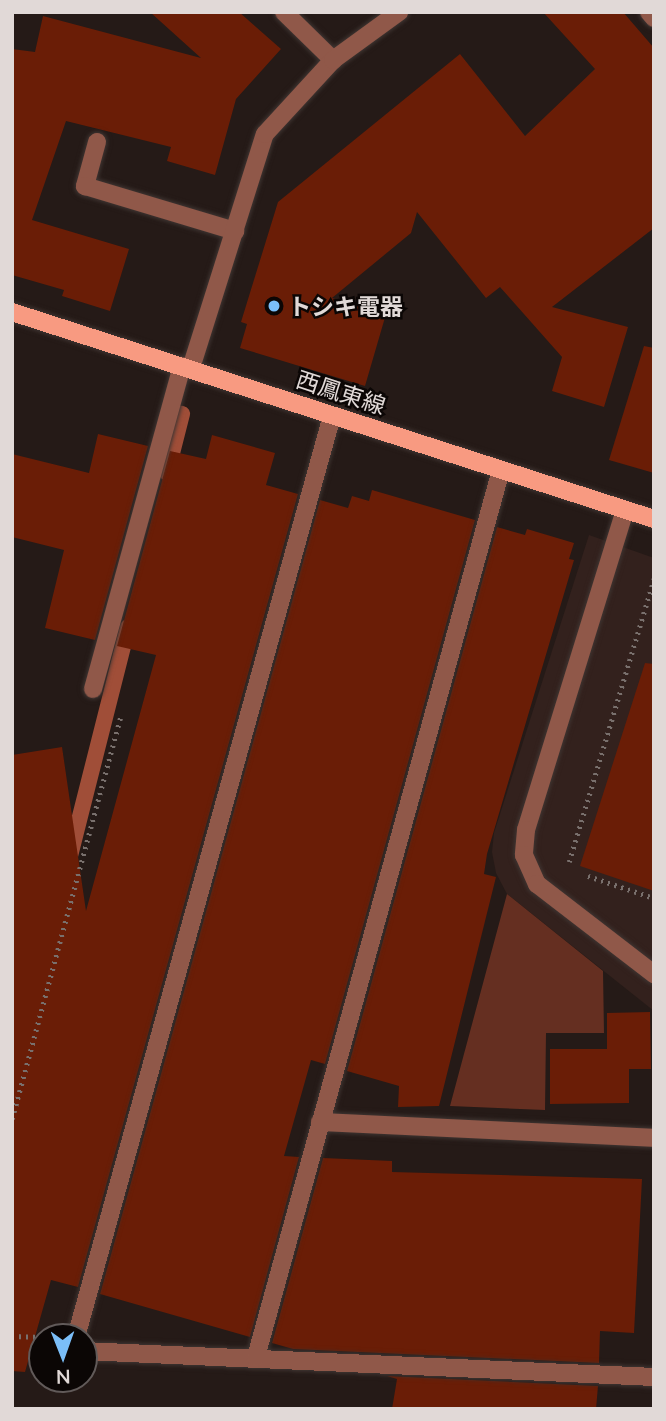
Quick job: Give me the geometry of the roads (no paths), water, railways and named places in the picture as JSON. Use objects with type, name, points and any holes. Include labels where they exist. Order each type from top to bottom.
[{"type":"main road","name":"西鳳東線","points":[[12,312],[654,519]]},
{"type":"street","points":[[284,12],[334,60]]},
{"type":"street","points":[[93,689],[186,367],[235,231],[265,134],[334,60],[399,12]]},
{"type":"street","points":[[649,12],[654,18]]},
{"type":"street","points":[[97,142],[85,186],[235,231]]},
{"type":"street","points":[[80,1323],[332,416]]},
{"type":"street","points":[[257,1357],[501,470]]},
{"type":"street","points":[[625,510],[526,830],[524,855],[537,884],[654,974]]},
{"type":"street","points":[[320,1122],[654,1138]]},
{"type":"street","points":[[98,1351],[654,1377]]},
{"type":"waterway","points":[[167,473],[182,414]]},
{"type":"waterway","points":[[70,856],[128,627]]},
{"type":"place","name":"トシキ電器","points":[[274,306]]}]
